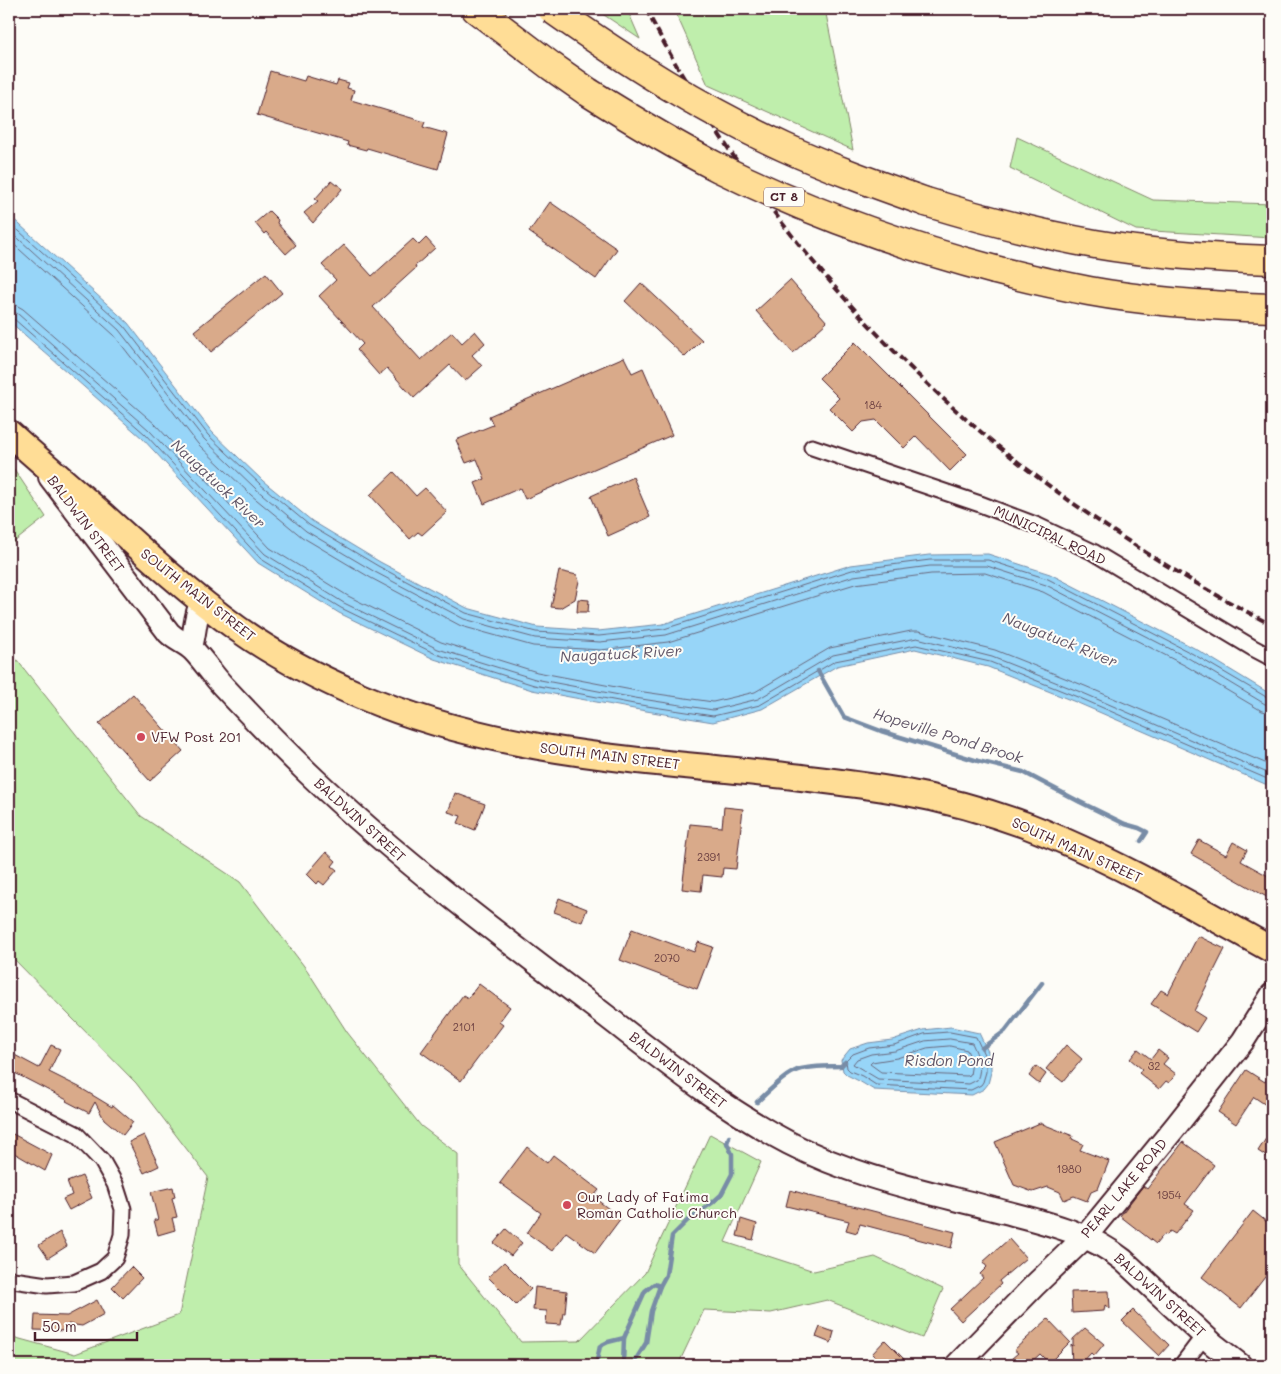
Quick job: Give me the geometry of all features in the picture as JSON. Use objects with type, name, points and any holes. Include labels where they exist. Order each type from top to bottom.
[{"type":"highway","name":"CT 8","points":[[476,9],[523,46],[588,92],[675,144],[719,168],[764,189],[849,223],[949,258],[1090,291],[1213,305],[1272,308]]},
{"type":"highway","points":[[552,9],[627,60],[698,103],[784,147],[877,185],[926,202],[1008,225],[1097,244],[1192,256],[1272,260]]},
{"type":"main road","name":"SOUTH MAIN STREET","points":[[9,433],[150,558],[202,601],[252,638],[302,668],[357,694],[412,715],[491,737],[560,751],[862,785],[920,795],[980,810],[1028,826],[1104,860],[1184,901],[1272,950]]},
{"type":"main road","name":"BALDWIN STREET","points":[[44,464],[53,482],[169,633],[191,648],[222,685],[327,792],[386,845],[506,941],[670,1065],[732,1110],[792,1145],[822,1159],[886,1182],[968,1202],[1085,1236],[1123,1260],[1204,1336],[1240,1365]]},
{"type":"main road","points":[[191,648],[195,617],[202,601]]},
{"type":"main road","name":"PEARL LAKE ROAD","points":[[957,1365],[1085,1236],[1243,1041],[1272,995]]},
{"type":"street","name":"MUNICIPAL ROAD","points":[[812,447],[980,504],[1046,530],[1093,552],[1272,658]]},
{"type":"street","points":[[9,1100],[76,1134],[102,1162],[115,1184],[123,1209],[122,1235],[115,1258],[101,1271],[74,1283],[47,1285],[9,1278]]},
{"type":"street","points":[[1182,1365],[1204,1336]]},
{"type":"green space","points":[[595,9],[627,9],[640,39]]},
{"type":"green space","points":[[674,9],[825,9],[853,150],[708,85]]},
{"type":"green space","points":[[1017,137],[1153,200],[1272,204],[1272,238],[1136,230],[1010,168]]},
{"type":"green space","points":[[9,464],[46,517],[9,546]]},
{"type":"green space","points":[[9,650],[141,816],[240,882],[307,970],[347,1032],[421,1126],[458,1154],[458,1264],[521,1342],[579,1341],[645,1273],[710,1134],[761,1162],[725,1242],[814,1271],[875,1257],[943,1289],[922,1338],[827,1300],[771,1313],[704,1310],[678,1365],[9,1365],[9,1336],[75,1354],[179,1315],[208,1177],[136,1083],[9,954]]},
{"type":"water","name":"Naugatuck River","points":[[9,215],[128,323],[212,432],[263,481],[312,521],[380,562],[467,608],[537,627],[598,631],[663,624],[851,565],[929,555],[988,554],[1050,574],[1196,649],[1272,695],[1272,787],[1078,703],[988,667],[915,649],[837,666],[762,709],[713,722],[532,690],[434,659],[339,613],[258,563],[142,438],[9,321]]},
{"type":"water","name":"Risdon Pond","points":[[951,1027],[979,1033],[991,1058],[991,1072],[988,1084],[984,1089],[972,1095],[874,1090],[843,1071],[841,1060],[850,1049],[868,1043],[892,1040],[923,1030]]},
{"type":"building","points":[[270,71],[304,81],[306,76],[336,85],[338,80],[349,83],[347,88],[354,90],[351,100],[425,122],[423,127],[448,134],[438,169],[367,148],[366,150],[347,145],[348,142],[257,115]]},
{"type":"building","points":[[331,181],[336,185],[338,184],[342,189],[313,223],[304,213],[318,201],[315,199]]},
{"type":"building","points":[[550,202],[617,249],[596,279],[529,232]]},
{"type":"building","points":[[269,211],[296,245],[286,254],[255,223]]},
{"type":"building","points":[[426,238],[435,248],[373,307],[421,360],[452,332],[462,343],[475,331],[485,343],[472,355],[482,366],[465,381],[450,365],[414,398],[387,368],[379,375],[357,350],[363,344],[319,296],[336,280],[322,265],[344,245],[372,276],[413,239],[419,245]]},
{"type":"building","points":[[266,273],[282,293],[211,352],[194,331]]},
{"type":"building","points":[[790,280],[827,322],[793,353],[756,311]]},
{"type":"building","points":[[641,283],[702,340],[685,357],[625,301]]},
{"type":"building","points":[[855,342],[967,454],[950,471],[916,436],[904,448],[876,420],[863,422],[853,432],[829,408],[839,398],[819,378]]},
{"type":"building","points":[[624,357],[632,373],[643,368],[672,435],[525,499],[520,488],[484,504],[475,483],[485,479],[477,459],[466,463],[456,440],[493,425],[489,416]]},
{"type":"building","points":[[394,472],[416,496],[425,488],[447,512],[422,535],[418,532],[410,539],[370,495]]},
{"type":"building","points":[[633,477],[650,517],[608,536],[591,496]]},
{"type":"building","points":[[559,571],[577,575],[579,581],[575,599],[560,608],[551,607]]},
{"type":"building","points":[[578,599],[589,600],[588,612],[577,612]]},
{"type":"building","name":"VFW Post 201","points":[[133,694],[183,751],[150,781],[99,724]]},
{"type":"building","points":[[455,793],[485,804],[475,830],[458,823],[461,816],[448,812]]},
{"type":"building","points":[[724,807],[743,809],[736,869],[723,868],[722,877],[703,875],[701,891],[682,889],[690,824],[722,827]]},
{"type":"building","points":[[1199,840],[1226,855],[1233,842],[1247,850],[1241,861],[1272,878],[1272,900],[1191,854]]},
{"type":"building","points":[[326,852],[336,861],[332,866],[337,870],[324,885],[319,881],[317,884],[307,874]]},
{"type":"building","points":[[559,898],[587,909],[582,922],[554,912]]},
{"type":"building","points":[[632,929],[694,952],[698,942],[713,947],[697,989],[620,960]]},
{"type":"building","points":[[1198,936],[1225,949],[1194,1011],[1205,1018],[1196,1032],[1151,1004],[1161,990],[1168,994]]},
{"type":"building","points":[[479,984],[510,1007],[499,1022],[503,1025],[461,1081],[421,1052],[463,995],[468,998]]},
{"type":"building","points":[[51,1045],[60,1049],[49,1072],[112,1107],[113,1105],[133,1122],[123,1135],[104,1119],[95,1102],[89,1113],[9,1070],[9,1052],[39,1068]]},
{"type":"building","points":[[1066,1045],[1082,1059],[1063,1082],[1046,1069]]},
{"type":"building","points":[[1138,1049],[1151,1059],[1158,1050],[1168,1058],[1163,1064],[1176,1074],[1169,1083],[1166,1081],[1159,1089],[1139,1073],[1142,1069],[1130,1059]]},
{"type":"building","points":[[1036,1066],[1046,1074],[1039,1084],[1029,1076]]},
{"type":"building","points":[[1246,1070],[1265,1082],[1272,1072],[1272,1109],[1254,1097],[1236,1124],[1218,1112]]},
{"type":"building","points":[[1040,1123],[1073,1136],[1072,1139],[1083,1144],[1080,1150],[1109,1161],[1098,1189],[1091,1192],[1087,1201],[1074,1196],[1064,1200],[1060,1192],[1048,1187],[1033,1192],[1014,1185],[995,1142]]},
{"type":"building","points":[[1272,1129],[1272,1160],[1258,1151]]},
{"type":"building","points":[[9,1132],[52,1155],[45,1171],[9,1150]]},
{"type":"building","points":[[144,1135],[159,1166],[144,1173],[129,1142]]},
{"type":"building","points":[[1183,1142],[1214,1165],[1185,1204],[1194,1210],[1175,1234],[1170,1231],[1167,1235],[1164,1234],[1156,1244],[1120,1216],[1143,1186],[1147,1189]]},
{"type":"building","name":"Our Lady of Fatima Roman Catholic Church","points":[[527,1147],[547,1163],[553,1155],[599,1190],[593,1197],[621,1218],[595,1253],[566,1232],[552,1251],[527,1233],[541,1213],[500,1183]]},
{"type":"building","points":[[82,1176],[92,1198],[69,1210],[63,1199],[72,1195],[67,1182]]},
{"type":"building","points":[[173,1187],[175,1197],[172,1198],[177,1217],[172,1218],[175,1230],[158,1235],[154,1220],[158,1220],[151,1192]]},
{"type":"building","points":[[790,1190],[955,1232],[951,1248],[860,1224],[857,1233],[846,1230],[849,1221],[786,1206]]},
{"type":"building","points":[[1253,1211],[1272,1226],[1272,1268],[1241,1308],[1202,1277]]},
{"type":"building","points":[[741,1219],[757,1224],[753,1240],[737,1236]]},
{"type":"building","points":[[506,1229],[522,1243],[511,1256],[494,1243]]},
{"type":"building","points":[[60,1232],[67,1246],[48,1258],[39,1245]]},
{"type":"building","points":[[1009,1239],[1026,1258],[999,1281],[1001,1284],[961,1321],[950,1309],[983,1278],[980,1274],[987,1267],[983,1262]]},
{"type":"building","points":[[504,1262],[531,1289],[516,1305],[488,1277]]},
{"type":"building","points":[[131,1267],[142,1278],[123,1298],[112,1287]]},
{"type":"building","points":[[535,1287],[567,1291],[565,1313],[563,1313],[561,1325],[546,1324],[547,1311],[533,1310]]},
{"type":"building","points":[[1109,1291],[1110,1309],[1105,1305],[1104,1311],[1072,1313],[1071,1292]]},
{"type":"building","points":[[97,1300],[104,1314],[82,1326],[68,1324],[68,1331],[34,1330],[35,1315],[67,1316]]},
{"type":"building","points":[[1133,1310],[1169,1345],[1159,1356],[1122,1321]]},
{"type":"building","points":[[1048,1319],[1070,1342],[1049,1363],[1040,1354],[1028,1365],[1004,1365],[1018,1353],[1014,1350]]},
{"type":"building","points":[[820,1327],[834,1332],[831,1343],[816,1337]]},
{"type":"building","points":[[1085,1328],[1104,1344],[1094,1356],[1091,1353],[1080,1365],[1072,1365],[1071,1344],[1073,1346],[1073,1339]]},
{"type":"building","points":[[885,1340],[910,1365],[871,1365],[877,1359],[872,1354]]},
{"type":"waterway","name":"Hopeville Pond Brook","points":[[818,671],[844,717],[881,731],[978,761],[1023,772],[1125,824],[1147,832],[1141,841]]},
{"type":"waterway","name":"Hopeville Pond Brook","points":[[982,1048],[1005,1031],[1042,983]]},
{"type":"waterway","name":"Hopeville Pond Brook","points":[[757,1102],[778,1083],[796,1071],[811,1067],[841,1066],[845,1062]]},
{"type":"waterway","name":"Hopeville Pond Brook","points":[[596,1365],[600,1346],[624,1338],[645,1291],[654,1284],[660,1286],[666,1275],[672,1236],[688,1220],[721,1195],[732,1174],[732,1154],[727,1143],[729,1137]]},
{"type":"waterway","points":[[634,1365],[646,1343],[651,1311],[660,1286]]},
{"type":"waterway","points":[[623,1365],[624,1338]]},
{"type":"railway","points":[[646,9],[680,71],[718,133],[759,193],[804,251],[902,359],[955,409],[1040,479],[1136,546],[1237,607],[1272,625]]},
{"type":"place","name":"VFW Post 201","points":[[141,737]]},
{"type":"place","name":"Our Lady of Fatima Roman Catholic Church","points":[[567,1205]]}]
